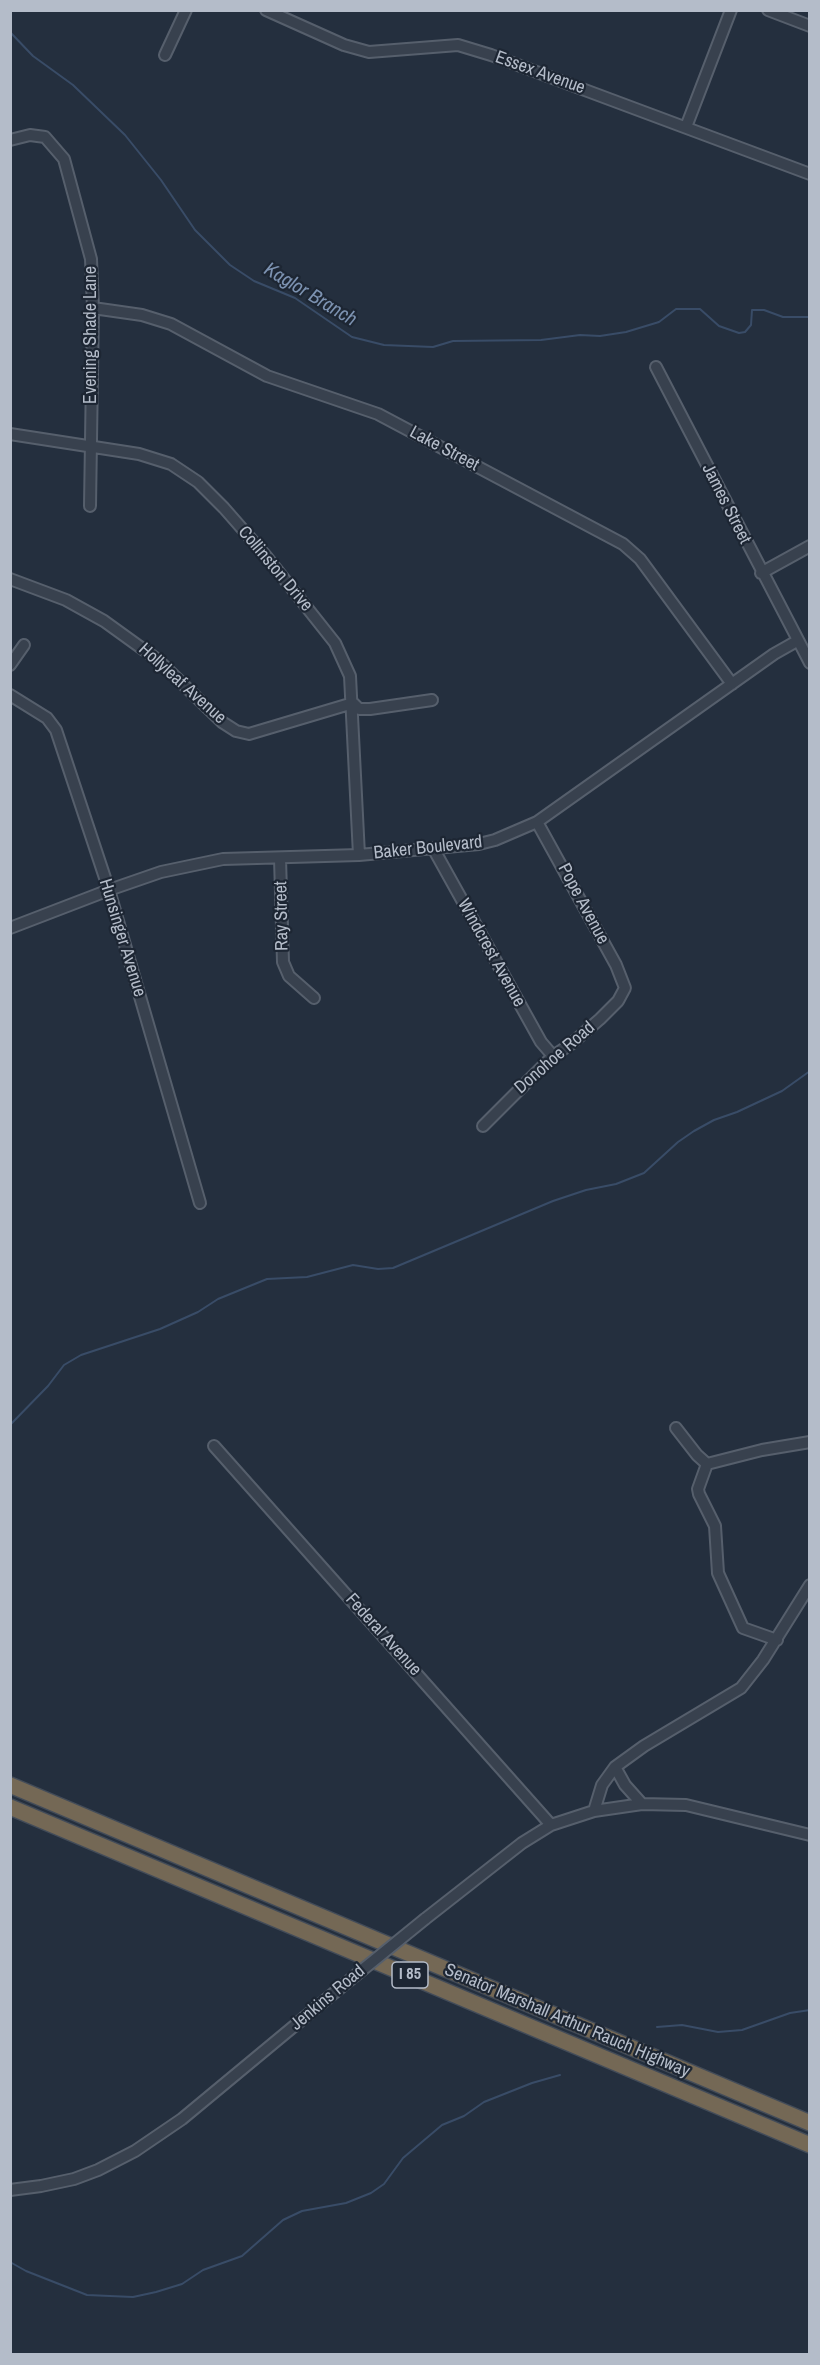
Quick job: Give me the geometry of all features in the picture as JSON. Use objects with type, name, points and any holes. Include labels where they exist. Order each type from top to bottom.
[{"type":"highway","name":"Senator Marshall Arthur Rauch Highway","points":[[10,1785],[810,2123]]},
{"type":"highway","name":"Senator Marshall Arthur Rauch Highway","points":[[10,1807],[810,2145]]},
{"type":"street","points":[[165,55],[186,10]]},
{"type":"street","name":"Essex Avenue","points":[[266,10],[344,45],[369,52],[458,45],[810,174]]},
{"type":"street","points":[[686,127],[731,10]]},
{"type":"street","points":[[768,10],[810,26]]},
{"type":"street","name":"Evening Shade Lane","points":[[10,140],[30,135],[45,138],[64,159],[91,260],[93,308],[90,506]]},
{"type":"street","name":"Lake Street","points":[[93,308],[142,315],[171,324],[267,376],[378,414],[623,544],[640,559],[732,684]]},
{"type":"street","name":"James Street","points":[[656,367],[761,573],[810,663]]},
{"type":"street","name":"Collinston Drive","points":[[10,434],[152,457],[171,465],[198,482],[259,548],[335,643],[350,676],[359,855]]},
{"type":"street","points":[[761,573],[810,546]]},
{"type":"street","name":"Hollyleaf Avenue","points":[[10,579],[66,600],[104,621],[158,660],[222,722],[236,731],[249,734],[353,703],[359,709],[370,709],[432,700]]},
{"type":"street","name":"Baker Boulevard","points":[[10,928],[161,872],[223,859],[359,855],[495,840],[537,822],[732,684],[797,641]]},
{"type":"street","points":[[10,665],[24,645]]},
{"type":"street","name":"Hunsinger Avenue","points":[[10,695],[47,718],[57,730],[109,890],[200,1203]]},
{"type":"street","name":"Pope Avenue","points":[[537,822],[616,965],[625,988]]},
{"type":"street","name":"Windcrest Avenue","points":[[433,848],[541,1042],[553,1056]]},
{"type":"street","name":"Ray Street","points":[[280,858],[283,962],[289,976],[314,998]]},
{"type":"street","name":"Donohoe Road","points":[[483,1126],[553,1056],[572,1044],[618,1001],[625,988]]},
{"type":"street","points":[[676,1428],[707,1464]]},
{"type":"street","points":[[707,1464],[762,1450],[810,1442]]},
{"type":"street","name":"Federal Avenue","points":[[214,1446],[551,1825]]},
{"type":"street","points":[[707,1464],[698,1489],[715,1526],[718,1573],[743,1628],[777,1640]]},
{"type":"street","points":[[594,1811],[602,1785],[615,1767],[644,1746],[741,1688],[777,1640],[810,1585]]},
{"type":"street","points":[[615,1767],[625,1785],[642,1804]]},
{"type":"street","name":"Jenkins Road","points":[[10,2190],[74,2179],[98,2170],[135,2151],[182,2119],[513,1849],[551,1825],[594,1811],[642,1804],[702,1808],[810,1835]]},
{"type":"waterway","name":"Kaglor Branch","points":[[10,32],[33,56],[73,85],[125,135],[161,180],[195,230],[230,265],[254,281],[295,298],[352,337],[384,345],[433,347],[453,341],[541,340],[580,335],[600,336],[626,332],[659,322],[676,309],[700,309],[719,326],[739,333],[745,332],[751,325],[752,310],[764,310],[783,317],[810,317]]},
{"type":"waterway","points":[[10,1425],[48,1386],[64,1365],[81,1355],[160,1329],[198,1312],[218,1299],[267,1279],[307,1277],[353,1265],[378,1269],[393,1268],[553,1201],[586,1190],[616,1184],[644,1173],[678,1142],[694,1131],[782,1091],[810,1071]]},
{"type":"waterway","points":[[657,2027],[682,2025],[718,2032],[742,2030],[790,2013],[810,2010]]},
{"type":"waterway","points":[[10,2262],[26,2271],[87,2295],[133,2297],[182,2284],[203,2270],[242,2256],[283,2220],[302,2211],[346,2203],[371,2193],[384,2184],[403,2158],[442,2125],[464,2116],[484,2102],[532,2083],[560,2075]]}]
